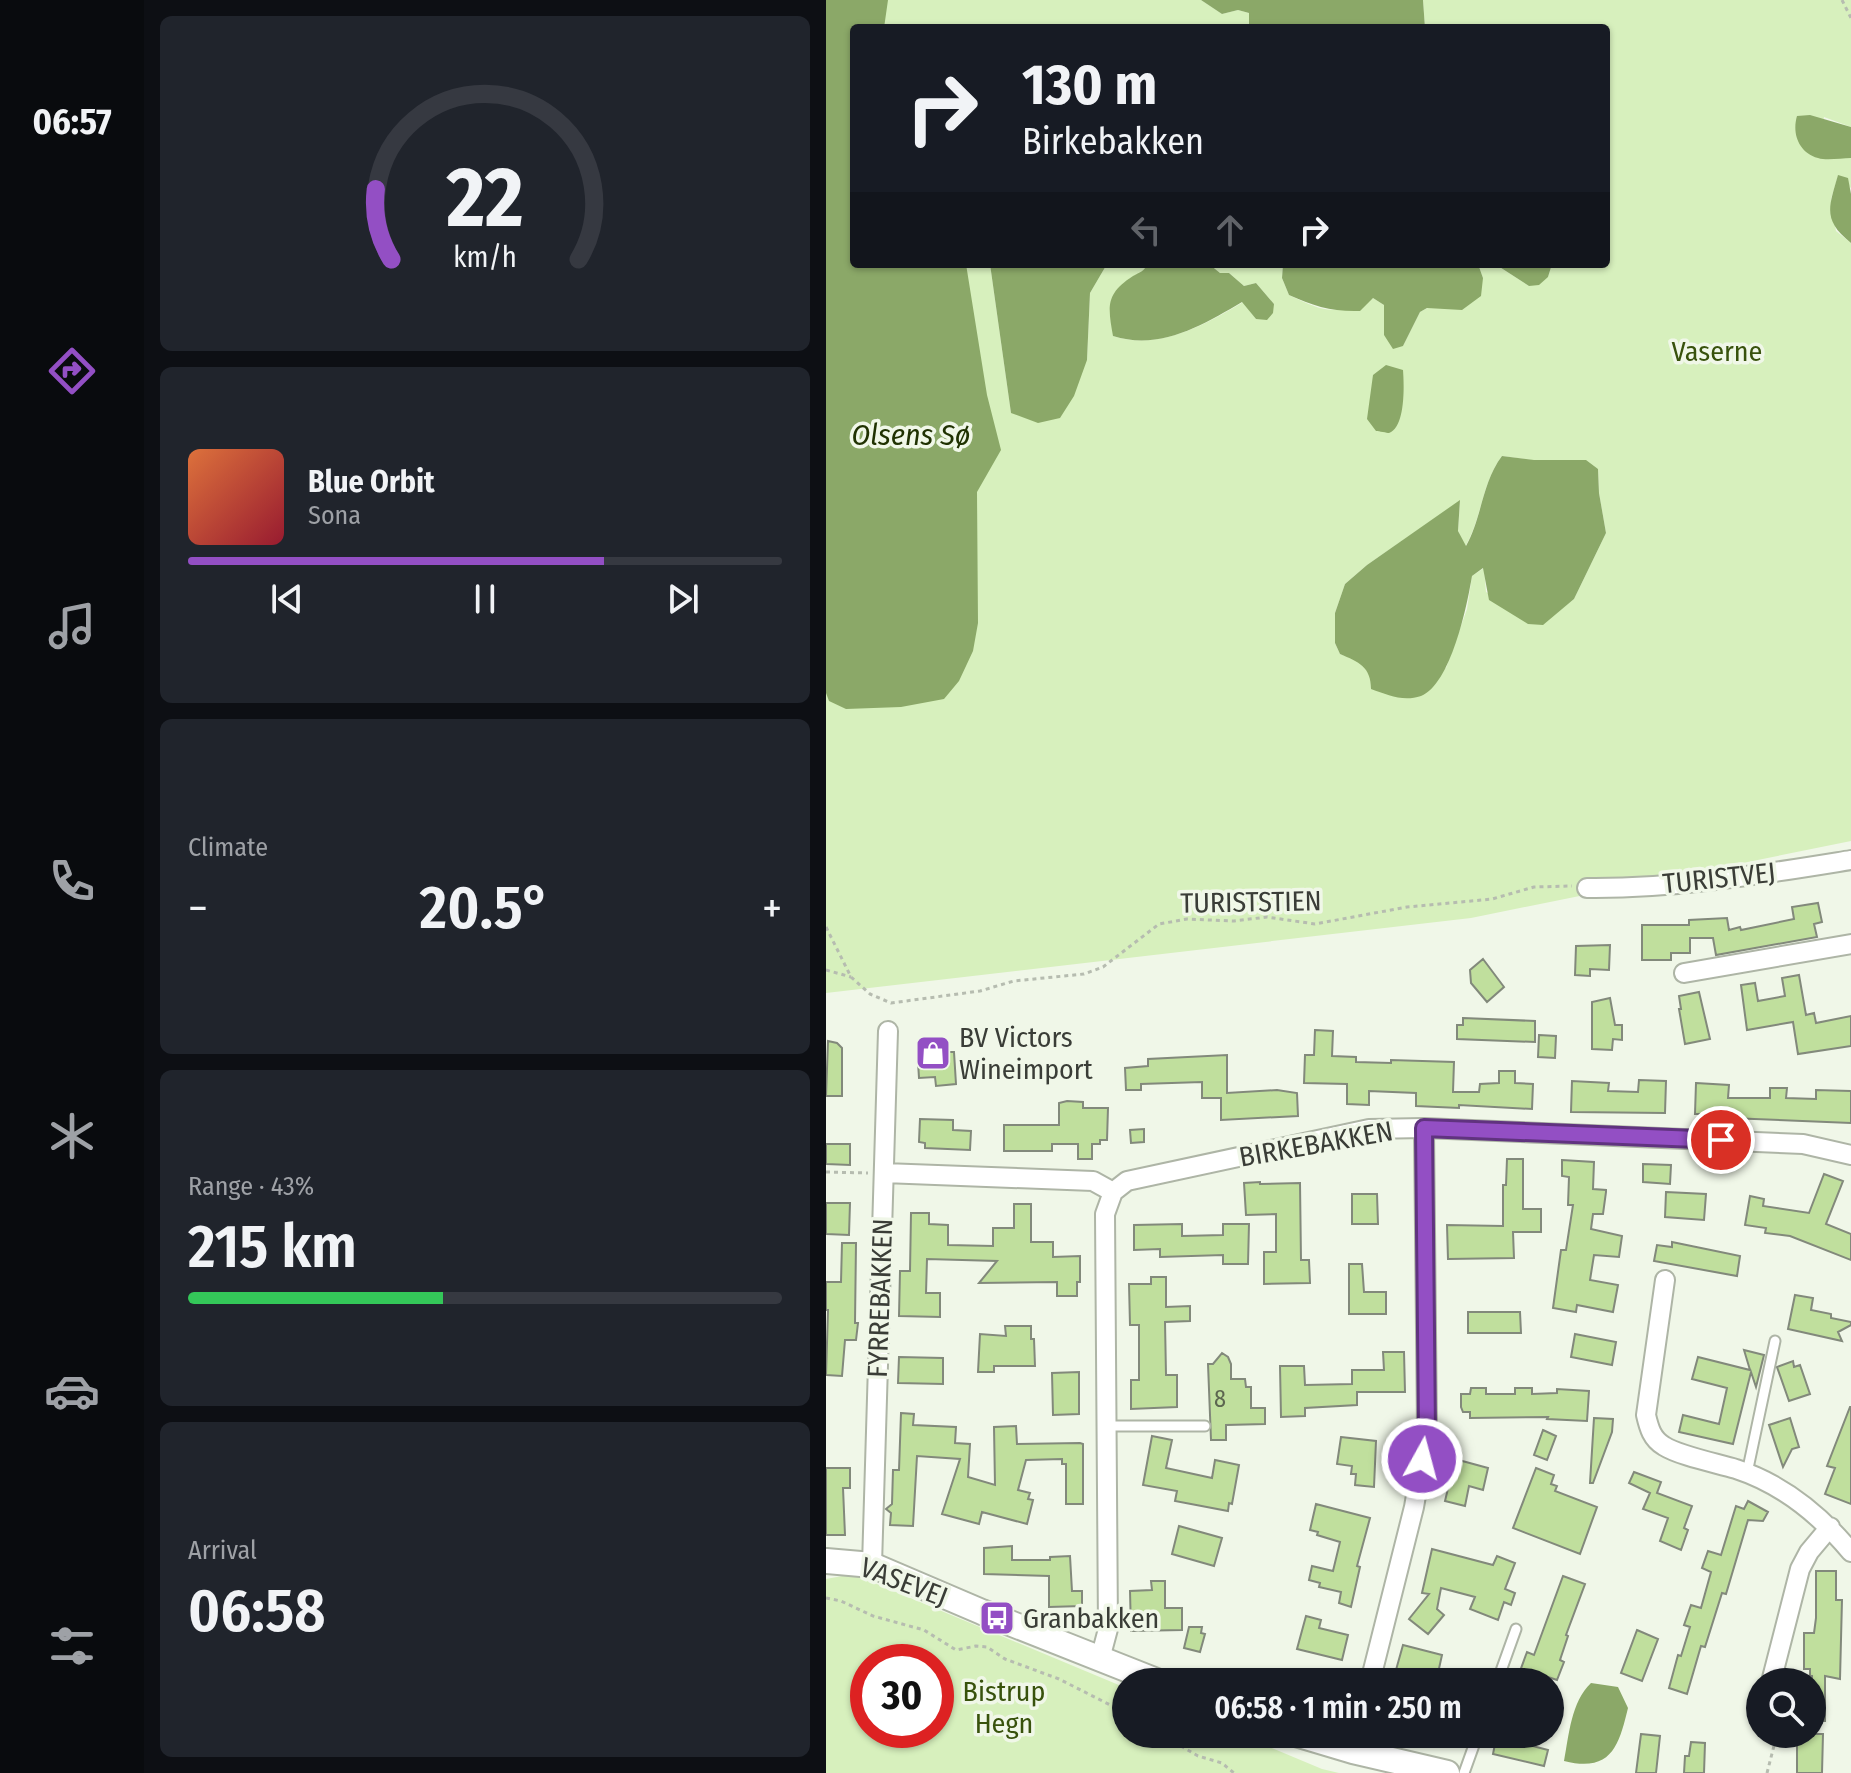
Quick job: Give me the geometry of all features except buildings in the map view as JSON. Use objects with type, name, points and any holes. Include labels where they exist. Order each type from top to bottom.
[{"type":"street","name":"TURISTVEJ","points":[[1587,888],[1753,876],[1851,860]]},
{"type":"street","points":[[1684,973],[1851,944]]},
{"type":"street","name":"FYRREBAKKEN","points":[[872,1565],[888,1031]]},
{"type":"street","points":[[1374,1668],[1414,1507],[1427,1432],[1424,1128]]},
{"type":"street","name":"BIRKEBAKKEN","points":[[1113,1192],[1127,1181],[1369,1129],[1424,1128],[1803,1144],[1851,1155]]},
{"type":"street","points":[[884,1173],[1093,1181],[1113,1192],[1105,1214],[1108,1629],[1100,1659]]},
{"type":"street","points":[[1665,1280],[1646,1415],[1650,1432],[1663,1446],[1747,1473],[1790,1496],[1830,1527],[1851,1552]]},
{"type":"street","points":[[1775,1668],[1800,1569],[1809,1552],[1830,1527]]},
{"type":"street","name":"VASEVEJ","points":[[826,1561],[872,1565],[1123,1668]]},
{"type":"street","points":[[1373,1748],[1447,1773]]},
{"type":"lane","points":[[1747,1473],[1775,1341]]},
{"type":"lane","points":[[1107,1426],[1205,1426]]},
{"type":"lane","points":[[1502,1668],[1516,1629]]},
{"type":"lane","points":[[1464,1773],[1473,1748]]},
{"type":"path","points":[[1842,0],[1851,18]]},
{"type":"path","name":"TURISTSTIEN","points":[[826,927],[851,977],[870,994],[891,1003],[980,991],[1014,981],[1084,974],[1103,967],[1159,924],[1187,919],[1234,921],[1267,917],[1315,924],[1407,907],[1492,899],[1534,887],[1566,885],[1587,888]]},
{"type":"path","points":[[826,970],[851,977]]},
{"type":"path","points":[[826,1172],[884,1173]]},
{"type":"path","points":[[826,1598],[841,1601],[873,1616],[924,1630],[956,1650],[987,1647],[1005,1659],[1059,1679],[1112,1706]]},
{"type":"path","points":[[1184,1748],[1222,1763],[1234,1773]]},
{"type":"path","points":[[1767,1773],[1773,1748]]},
{"type":"green space","name":"Vaserne","points":[[826,0],[1201,0],[1222,14],[1238,10],[1249,13],[1249,24],[850,24],[850,268],[991,268],[1011,413],[1087,360],[1090,293],[1105,268],[1146,268],[1129,279],[1113,336],[1130,340],[1164,338],[1197,327],[1243,302],[1256,319],[1274,304],[1256,283],[1244,286],[1229,273],[1220,273],[1214,268],[1283,268],[1282,278],[1289,295],[1313,306],[1339,309],[1373,298],[1384,305],[1384,335],[1403,346],[1420,312],[1483,278],[1479,268],[1501,268],[1529,286],[1548,277],[1551,268],[1610,268],[1610,24],[1425,24],[1423,0],[1851,0],[1851,127],[1824,117],[1818,158],[1851,158],[1851,188],[1838,176],[1831,199],[1836,231],[1851,243],[1851,841],[1471,918],[826,993]],"holes":[[[1502,456],[1598,469],[1606,533],[1574,599],[1543,624],[1486,592],[1484,568],[1472,576],[1467,609],[1446,668],[1371,676],[1362,662],[1340,654],[1335,643],[1335,613],[1345,584],[1367,565],[1460,501],[1458,531],[1465,547],[1490,477]]]},
{"type":"green space","name":"Bistrup Hegn","points":[[853,1574],[1112,1682],[1112,1748],[1272,1748],[1339,1773],[826,1773],[826,1579]]},
{"type":"water","name":"Olsens Sø","points":[[826,0],[888,0],[885,24],[850,24],[850,268],[967,268],[987,395],[1001,450],[977,492],[978,623],[973,651],[959,681],[944,699],[901,707],[846,709],[829,701],[826,693]]},
{"type":"water","points":[[1201,0],[1423,0],[1425,24],[1249,24],[1249,13],[1238,10],[1222,14]]},
{"type":"water","points":[[1810,115],[1851,127],[1851,158],[1822,159],[1801,147],[1796,135],[1797,116]]},
{"type":"water","points":[[1838,175],[1848,178],[1851,243],[1835,227],[1830,212]]},
{"type":"water","points":[[991,268],[1105,268],[1090,293],[1087,360],[1074,396],[1060,418],[1038,423],[1011,413]]},
{"type":"water","points":[[1214,268],[1220,273],[1229,273],[1244,286],[1256,283],[1274,304],[1273,313],[1267,320],[1256,319],[1242,302],[1196,327],[1164,338],[1130,340],[1113,336],[1110,309],[1113,295],[1143,270]]},
{"type":"water","points":[[1283,268],[1479,268],[1483,278],[1481,296],[1462,310],[1427,308],[1420,312],[1403,346],[1393,349],[1384,335],[1384,305],[1373,298],[1360,311],[1323,308],[1289,295],[1282,278]]},
{"type":"water","points":[[1501,268],[1551,268],[1548,277],[1539,285],[1529,286]]},
{"type":"water","points":[[1386,365],[1403,370],[1401,414],[1395,429],[1389,433],[1376,431],[1367,419],[1373,375]]},
{"type":"water","points":[[1502,456],[1534,460],[1586,460],[1598,469],[1606,533],[1574,599],[1543,625],[1528,624],[1489,600],[1483,568],[1472,576],[1456,643],[1432,689],[1421,696],[1408,698],[1371,689],[1366,670],[1340,654],[1335,643],[1335,613],[1345,584],[1460,500],[1458,531],[1466,546],[1490,477]]},
{"type":"water","points":[[1591,1683],[1618,1687],[1628,1708],[1621,1734],[1611,1753],[1603,1759],[1580,1764],[1564,1761],[1575,1709]]},
{"type":"place","name":"BV Victors Wineimport","points":[[933,1053]]},
{"type":"place","name":"Granbakken","points":[[997,1618]]},
{"type":"route","points":[[1422,1459],[1427,1432],[1424,1128],[1721,1140]]}]
